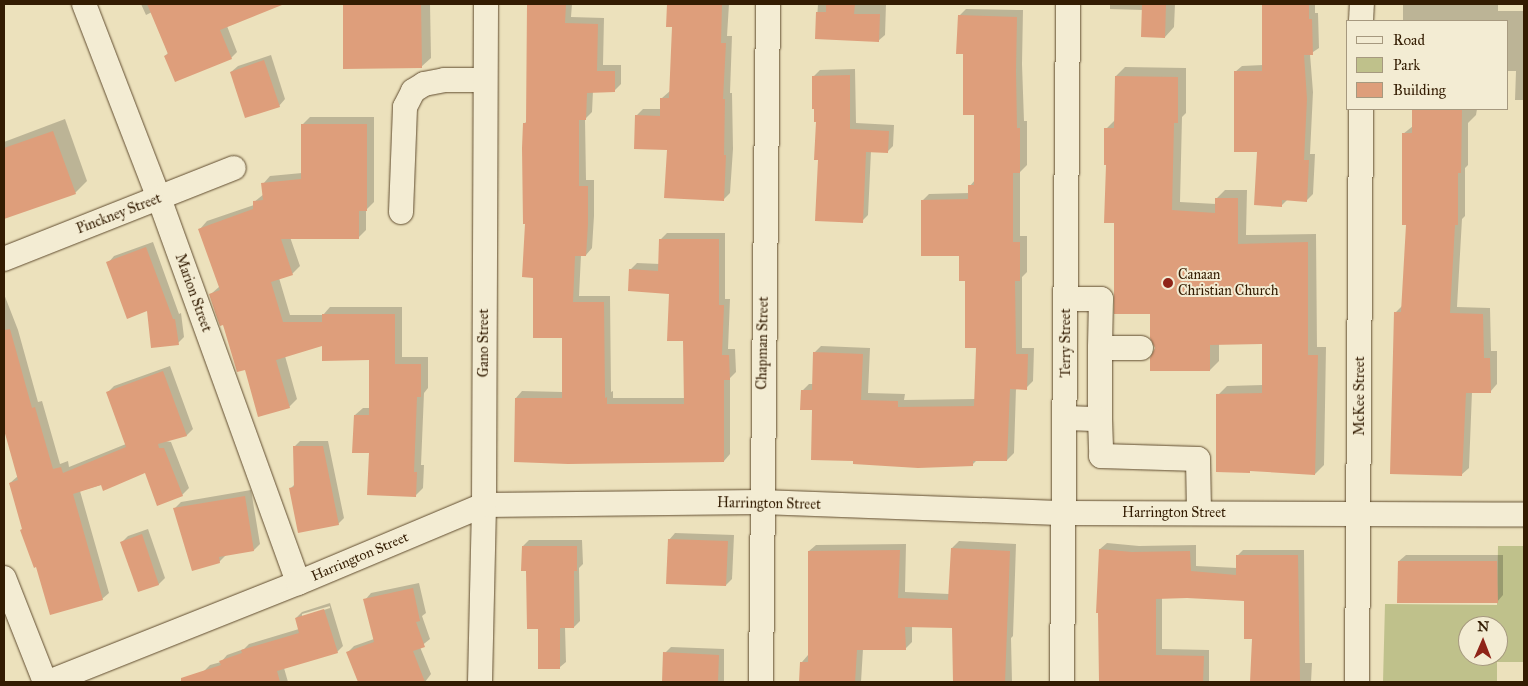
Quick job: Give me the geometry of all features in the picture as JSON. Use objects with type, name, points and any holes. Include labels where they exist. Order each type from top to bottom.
[{"type":"street","name":"Marion Street","points":[[84,4],[159,198],[298,583]]},
{"type":"street","name":"Gano Street","points":[[480,682],[484,506],[486,4]]},
{"type":"street","name":"Chapman Street","points":[[760,682],[768,4]]},
{"type":"street","name":"Terry Street","points":[[1062,682],[1066,513],[1068,4]]},
{"type":"street","points":[[1362,4],[1362,20]]},
{"type":"street","points":[[401,212],[404,107],[413,91],[424,84],[444,80],[485,80]]},
{"type":"street","name":"McKee Street","points":[[1357,682],[1360,514],[1361,110]]},
{"type":"street","name":"Pinckney Street","points":[[4,259],[234,168]]},
{"type":"street","points":[[1067,300],[1101,299],[1100,419],[1102,456],[1198,459],[1199,513]]},
{"type":"street","points":[[1100,348],[1141,348]]},
{"type":"street","points":[[1066,418],[1100,419]]},
{"type":"street","name":"Harrington Street","points":[[49,682],[298,583],[484,506],[761,502],[1066,513],[1524,515]]},
{"type":"street","points":[[4,578],[44,682]]},
{"type":"green space","points":[[1498,546],[1524,546],[1524,662],[1508,662],[1508,616],[1458,616],[1458,666],[1497,666],[1497,682],[1383,682],[1385,604],[1497,605]]},
{"type":"building","points":[[147,4],[282,5],[220,30],[232,59],[175,82],[164,56],[168,54]]},
{"type":"building","points":[[343,4],[421,4],[422,68],[343,69]]},
{"type":"building","points":[[527,4],[566,4],[565,23],[598,24],[597,71],[615,71],[615,92],[587,93],[586,120],[579,120],[579,186],[588,186],[588,224],[586,256],[575,256],[573,302],[604,302],[605,398],[607,397],[607,404],[684,404],[683,341],[667,341],[669,294],[628,291],[629,269],[658,271],[659,239],[719,239],[719,305],[724,305],[722,355],[729,355],[730,380],[724,380],[724,462],[568,464],[514,462],[515,398],[562,398],[562,338],[533,338],[533,278],[522,277],[525,224],[523,224],[522,148],[523,123],[526,123]]},
{"type":"building","points":[[667,4],[722,4],[721,43],[726,43],[723,99],[725,99],[724,155],[726,155],[724,201],[664,198],[667,150],[634,149],[635,115],[660,116],[660,98],[669,98],[672,27],[666,27]]},
{"type":"building","points":[[826,4],[855,4],[854,14],[880,14],[879,42],[815,39],[816,12],[826,12]]},
{"type":"building","points":[[1142,4],[1166,4],[1165,38],[1141,37]]},
{"type":"building","points":[[1262,4],[1309,4],[1309,19],[1312,19],[1313,55],[1304,55],[1307,99],[1304,160],[1309,160],[1307,202],[1282,200],[1282,207],[1254,205],[1257,152],[1234,152],[1234,71],[1262,71]]},
{"type":"building","points":[[958,15],[1017,17],[1017,128],[1020,128],[1020,173],[1013,173],[1013,242],[1020,242],[1020,281],[1015,281],[1016,354],[1028,354],[1027,390],[1010,389],[1007,461],[973,461],[973,466],[918,468],[853,464],[853,461],[811,460],[812,410],[800,410],[801,390],[812,390],[813,352],[863,354],[861,400],[898,401],[898,407],[974,406],[976,348],[965,348],[965,281],[959,281],[959,256],[921,256],[921,200],[968,199],[968,185],[974,185],[974,115],[963,115],[963,54],[956,54]]},
{"type":"building","points":[[264,60],[280,107],[245,118],[230,72]]},
{"type":"building","points":[[850,75],[850,129],[889,131],[888,153],[866,152],[863,223],[815,221],[818,160],[814,160],[816,122],[814,122],[814,109],[812,109],[812,76]]},
{"type":"building","points":[[1115,76],[1178,77],[1178,123],[1174,123],[1172,210],[1215,213],[1215,198],[1238,198],[1238,244],[1308,242],[1308,355],[1318,355],[1315,475],[1250,471],[1250,473],[1216,472],[1216,394],[1262,393],[1262,344],[1210,345],[1210,371],[1150,371],[1150,358],[1155,348],[1150,338],[1150,314],[1114,314],[1114,223],[1104,223],[1106,165],[1104,165],[1104,128],[1114,128]]},
{"type":"building","points":[[1412,110],[1462,110],[1461,173],[1458,173],[1458,225],[1455,225],[1450,313],[1483,314],[1484,358],[1490,358],[1491,393],[1466,393],[1462,476],[1390,474],[1394,312],[1401,312],[1406,225],[1402,225],[1402,133],[1412,133]]},
{"type":"building","points":[[301,124],[367,124],[367,211],[359,211],[359,239],[281,239],[293,275],[271,282],[283,322],[322,322],[322,314],[395,314],[395,364],[421,364],[421,397],[417,397],[414,472],[417,472],[416,497],[367,495],[369,453],[352,453],[354,415],[369,415],[369,360],[322,361],[322,346],[276,360],[290,408],[258,417],[245,370],[237,372],[223,325],[220,326],[209,294],[220,290],[198,229],[253,209],[253,201],[263,200],[261,183],[301,179]]},
{"type":"building","points":[[53,131],[76,194],[4,219],[4,148]]},
{"type":"building","points":[[146,247],[173,319],[175,319],[179,345],[151,348],[147,311],[127,319],[106,262]]},
{"type":"building","points":[[10,329],[32,408],[35,407],[53,469],[61,467],[63,473],[126,447],[106,392],[163,371],[187,436],[158,444],[159,448],[164,448],[183,496],[157,506],[145,473],[103,491],[101,485],[73,494],[103,600],[50,615],[36,567],[34,568],[20,530],[22,529],[9,483],[18,480],[4,430],[4,330]]},
{"type":"building","points":[[293,446],[323,446],[339,525],[298,533],[289,488],[294,487]]},
{"type":"building","points":[[245,496],[254,551],[219,557],[220,563],[192,571],[173,508]]},
{"type":"building","points":[[142,534],[159,585],[138,592],[120,542]]},
{"type":"building","points":[[668,539],[728,541],[726,586],[666,584]]},
{"type":"building","points":[[522,546],[577,546],[577,571],[574,571],[574,628],[560,628],[560,669],[538,669],[538,629],[527,629],[526,571],[521,571]]},
{"type":"building","points":[[951,548],[1010,551],[1005,682],[953,682],[952,628],[905,627],[906,650],[857,650],[855,682],[799,682],[800,662],[808,662],[808,551],[900,550],[898,598],[948,600]]},
{"type":"building","points":[[1099,549],[1132,552],[1190,551],[1191,571],[1236,575],[1236,555],[1298,555],[1300,682],[1250,682],[1252,639],[1244,639],[1244,601],[1187,598],[1156,599],[1156,655],[1204,656],[1203,682],[1099,682],[1098,613],[1096,613]]},
{"type":"building","points":[[1398,561],[1497,561],[1498,603],[1397,603]]},
{"type":"building","points":[[413,588],[420,621],[416,622],[425,647],[413,651],[425,682],[358,682],[346,652],[374,642],[363,599]]},
{"type":"building","points":[[324,609],[338,653],[277,671],[280,682],[181,682],[181,678],[221,665],[219,661],[242,653],[241,650],[299,633],[295,618]]},
{"type":"building","points":[[663,652],[719,655],[718,682],[662,682]]},
{"type":"place","name":"Canaan Christian Church","points":[[1168,283]]}]
